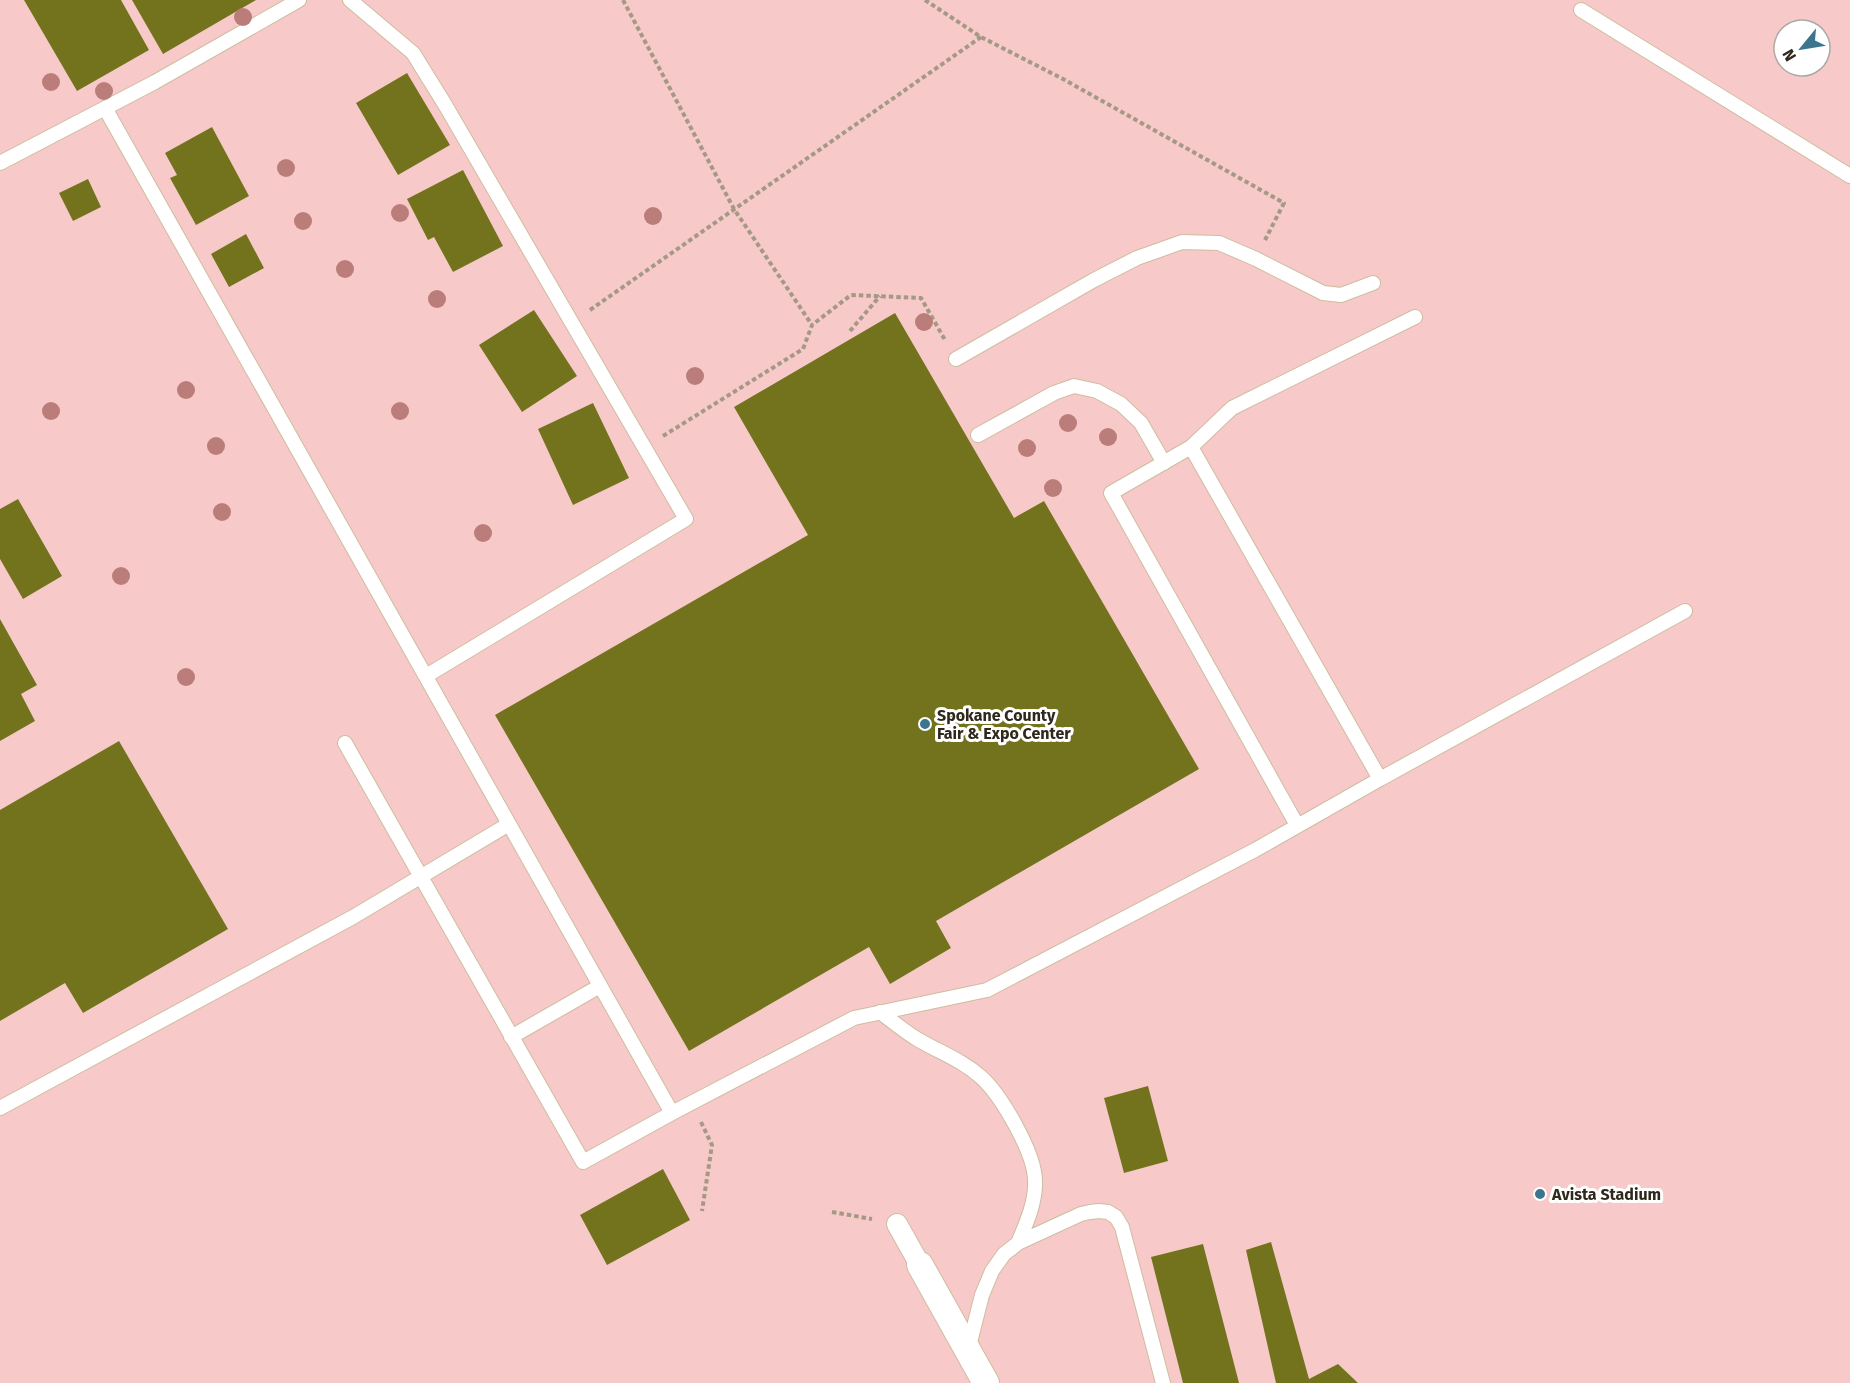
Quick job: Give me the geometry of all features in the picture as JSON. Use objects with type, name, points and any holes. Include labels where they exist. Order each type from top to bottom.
[{"type":"street","points":[[897,1224],[986,1383]]},
{"type":"lane","points":[[0,163],[105,108],[299,0]]},
{"type":"lane","points":[[350,0],[413,53],[686,519],[426,676]]},
{"type":"lane","points":[[1581,9],[1850,176]]},
{"type":"lane","points":[[105,108],[672,1113]]},
{"type":"lane","points":[[956,359],[1094,280],[1137,258],[1182,242],[1219,243],[1256,259],[1323,294],[1341,295],[1373,283]]},
{"type":"lane","points":[[1297,825],[1111,493],[1191,447],[1232,408],[1415,317]]},
{"type":"lane","points":[[978,435],[1054,393],[1074,386],[1097,390],[1121,404],[1141,423],[1164,463]]},
{"type":"lane","points":[[1191,447],[1380,779]]},
{"type":"lane","points":[[345,743],[583,1162],[854,1018],[987,990],[1255,850],[1685,611]]},
{"type":"lane","points":[[0,1108],[353,917],[509,824]]},
{"type":"lane","points":[[512,1037],[600,986]]},
{"type":"lane","points":[[880,1012],[916,1038],[958,1060],[995,1090],[1035,1168],[1036,1183],[1032,1204],[1028,1221],[1018,1243]]},
{"type":"lane","points":[[968,1350],[985,1284],[1004,1254],[1018,1243],[1081,1214],[1108,1212],[1116,1217],[1122,1227],[1162,1383]]},
{"type":"path","points":[[623,0],[734,209],[812,325]]},
{"type":"path","points":[[925,0],[981,37],[1063,79],[1284,202],[1256,259]]},
{"type":"path","points":[[572,323],[981,37]]},
{"type":"path","points":[[644,447],[803,350],[812,325],[851,295],[921,298],[956,359]]},
{"type":"path","points":[[849,331],[880,296]]},
{"type":"path","points":[[692,1103],[712,1145],[702,1211]]},
{"type":"path","points":[[832,1212],[897,1224]]},
{"type":"shaded area","name":"Spokane County Fair & Expo Center","points":[[0,0],[1850,0],[1850,1383],[0,1383]]},
{"type":"building","points":[[24,0],[121,0],[149,50],[77,91]]},
{"type":"building","points":[[132,0],[256,0],[163,54]]},
{"type":"building","points":[[407,73],[450,145],[398,175],[356,103]]},
{"type":"building","points":[[212,127],[249,196],[196,225],[170,178],[177,175],[165,153]]},
{"type":"building","points":[[463,170],[503,246],[453,272],[434,237],[428,240],[407,199]]},
{"type":"building","points":[[88,179],[101,207],[73,221],[59,193]]},
{"type":"building","points":[[246,234],[264,268],[229,287],[211,254]]},
{"type":"building","points":[[534,310],[577,376],[522,412],[479,345]]},
{"type":"building","points":[[895,313],[1014,518],[1044,501],[1199,769],[936,921],[951,948],[890,984],[869,947],[689,1051],[495,715],[808,535],[734,407]]},
{"type":"building","points":[[593,403],[629,478],[573,505],[538,429]]},
{"type":"building","points":[[18,499],[62,576],[23,599],[0,559],[0,509]]},
{"type":"building","points":[[0,619],[37,685],[21,694],[35,721],[0,741]]},
{"type":"building","points":[[119,741],[228,929],[83,1013],[65,983],[0,1021],[0,810]]},
{"type":"building","points":[[1148,1086],[1168,1161],[1124,1173],[1104,1098]]},
{"type":"building","points":[[663,1169],[690,1220],[607,1265],[580,1215]]},
{"type":"building","points":[[1271,1242],[1309,1379],[1338,1364],[1358,1383],[1276,1383],[1246,1250]]},
{"type":"building","points":[[1203,1244],[1239,1383],[1183,1383],[1151,1257]]},
{"type":"place","name":"Spokane County Fair & Expo Center","points":[[925,724]]},
{"type":"place","name":"Avista Stadium","points":[[1540,1194]]}]
